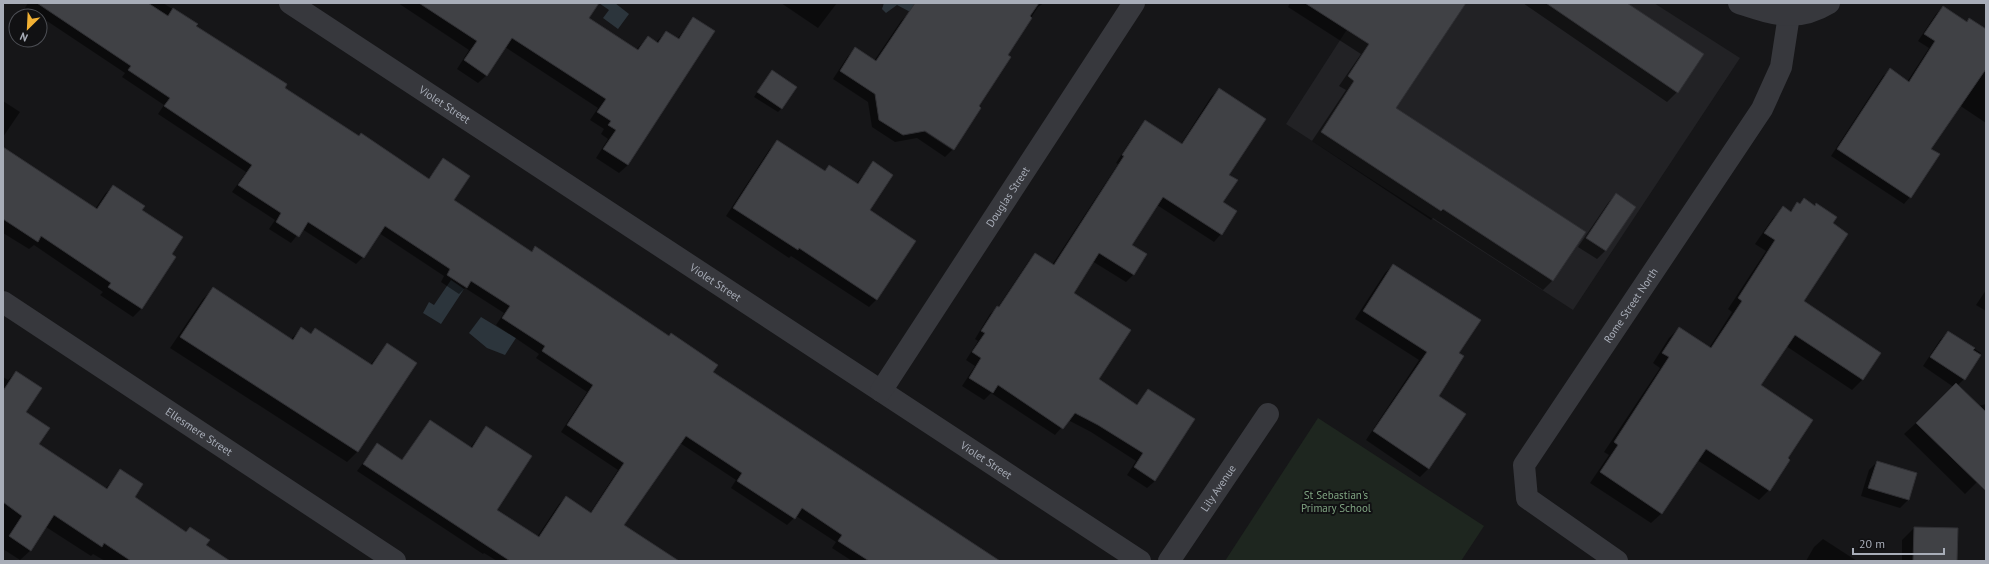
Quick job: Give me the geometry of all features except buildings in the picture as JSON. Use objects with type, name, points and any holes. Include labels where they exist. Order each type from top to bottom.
[{"type":"street","name":"Violet Street","points":[[290,3],[1140,561]]},
{"type":"street","name":"Douglas Street","points":[[881,391],[1134,3]]},
{"type":"street","points":[[1739,3],[1768,13],[1789,15],[1815,12],[1829,3]]},
{"type":"street","name":"Rome Street North","points":[[1617,561],[1527,498],[1524,465],[1762,109],[1781,67],[1789,15]]},
{"type":"street","name":"Ellesmere Street","points":[[3,302],[395,561]]},
{"type":"street","name":"Lily Avenue","points":[[1169,561],[1268,414]]},
{"type":"shaded area","points":[[599,3],[615,3],[629,14],[618,29],[603,18],[609,10]]},
{"type":"shaded area","points":[[884,3],[924,3],[916,15],[897,5],[886,13],[882,9]]},
{"type":"shaded area","points":[[1364,3],[1654,3],[1740,58],[1573,310],[1286,124]]},
{"type":"shaded area","points":[[451,280],[464,289],[441,324],[423,313],[429,302],[434,305]]},
{"type":"shaded area","points":[[481,317],[516,338],[505,355],[487,348],[469,333]]},
{"type":"green space","name":"St Sebastian's Primary School","points":[[1318,418],[1484,526],[1461,561],[1225,561]]}]
